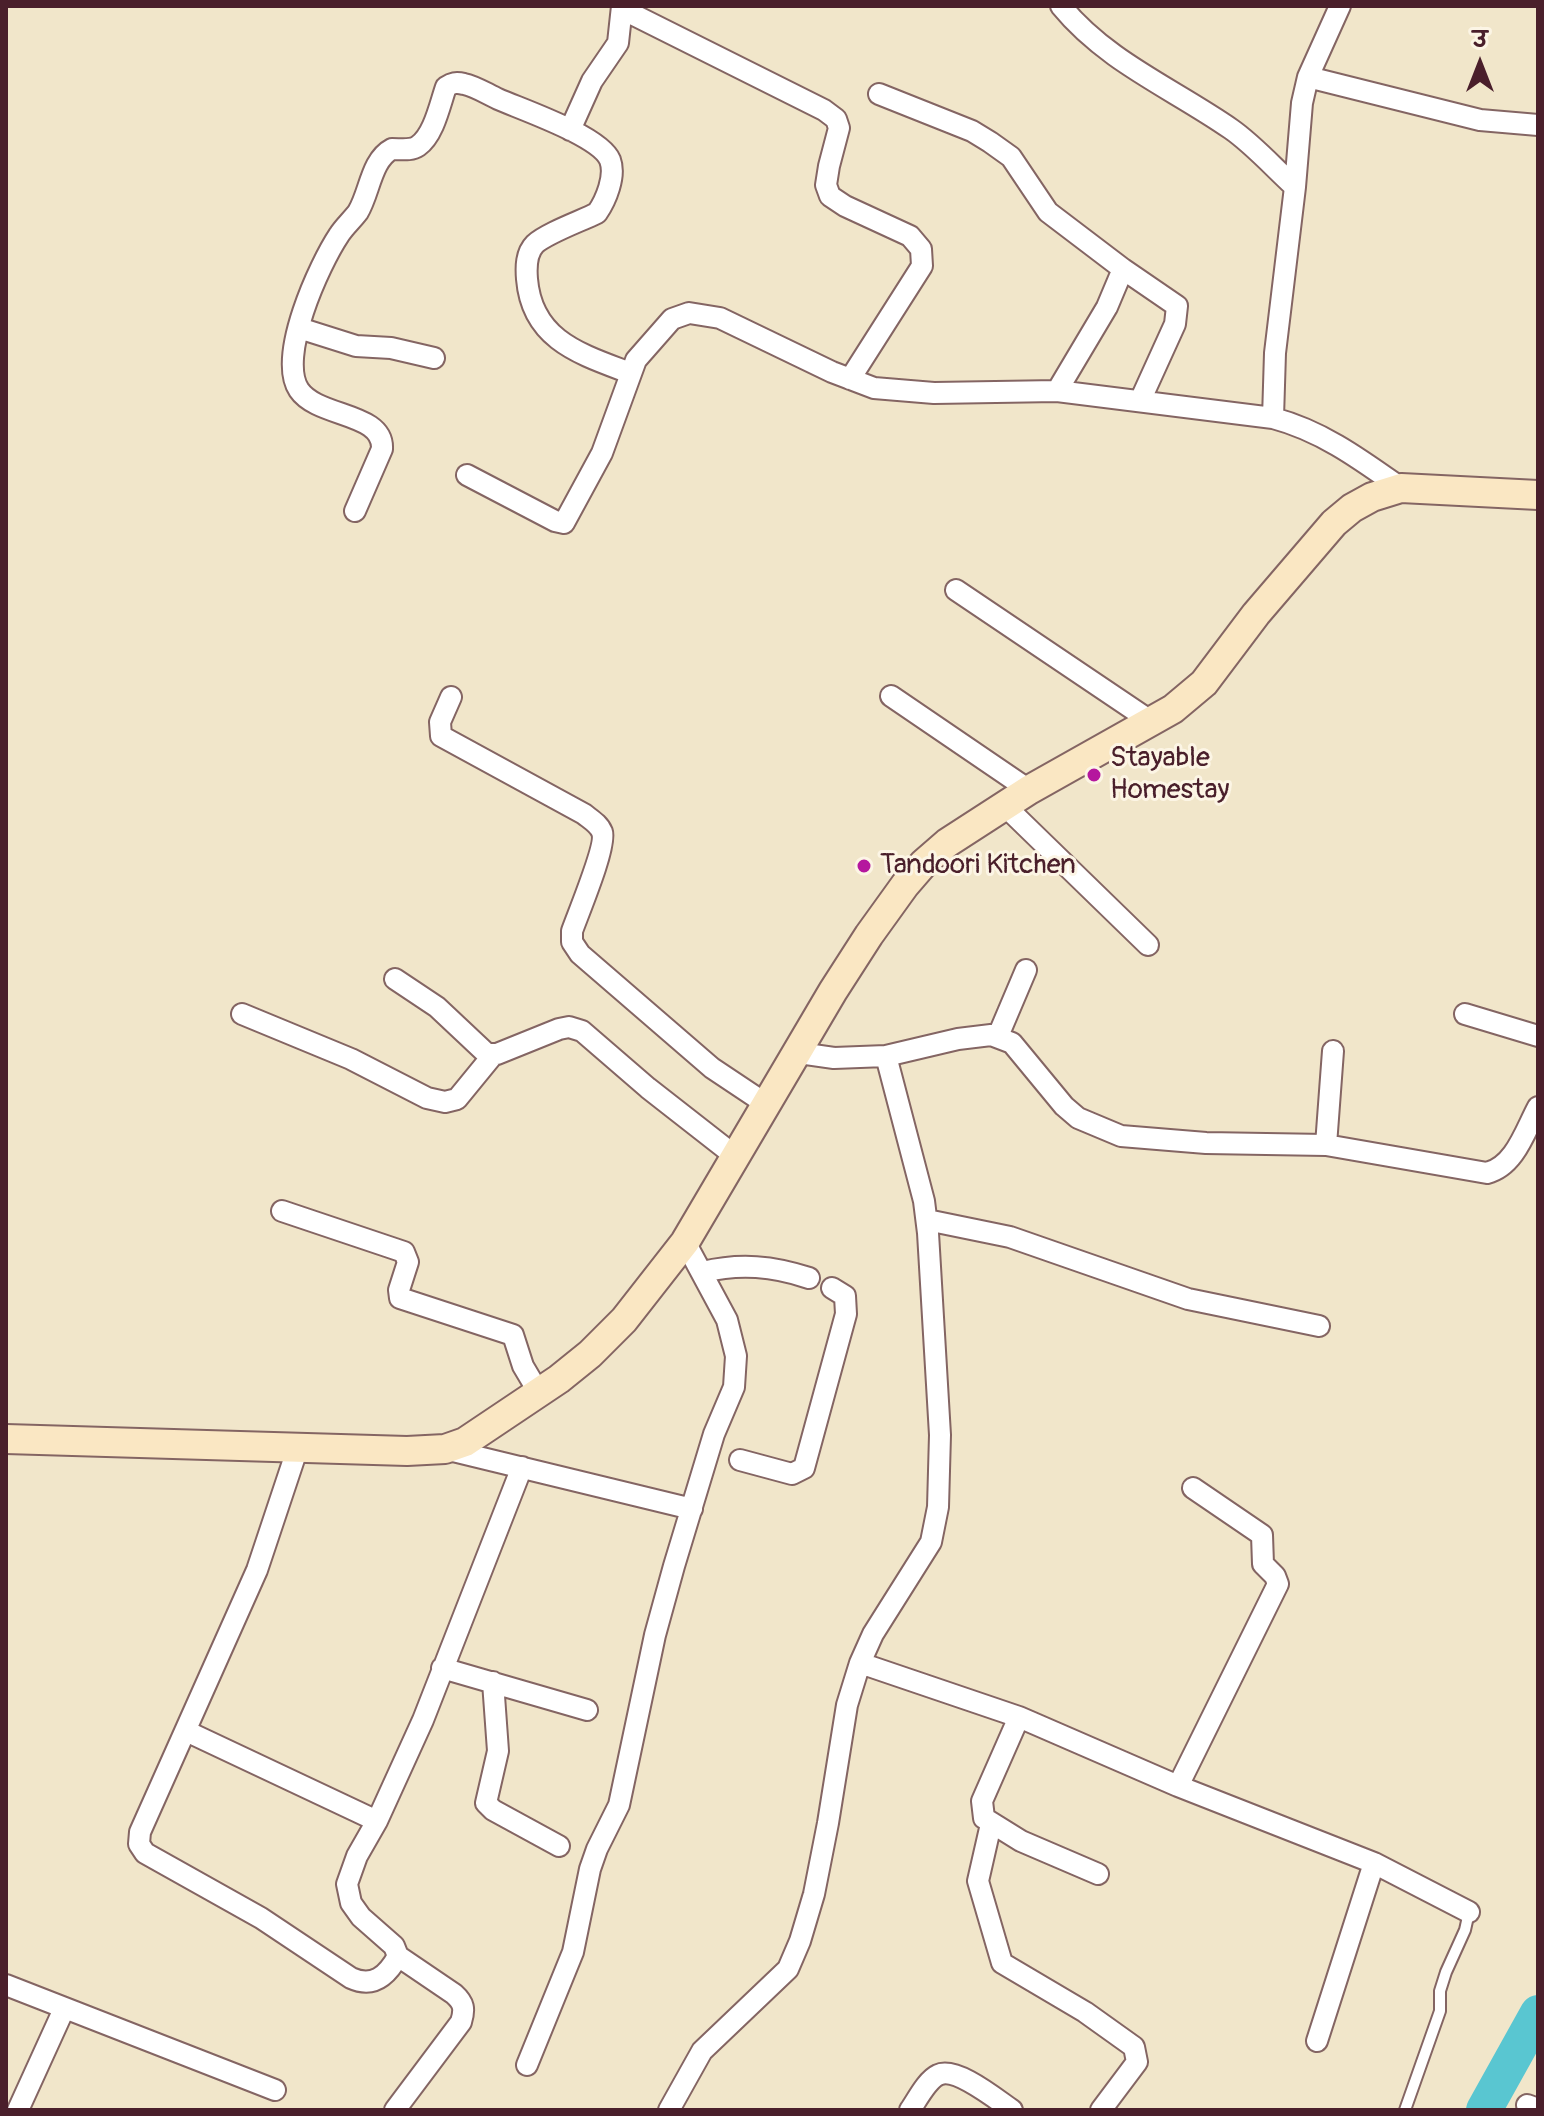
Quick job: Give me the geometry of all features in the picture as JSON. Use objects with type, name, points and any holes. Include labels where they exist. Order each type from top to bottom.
[{"type":"street","points":[[1061,6],[1079,28],[1121,62],[1232,130],[1295,187]]},
{"type":"street","points":[[1273,418],[1275,353],[1302,103],[1308,77],[1340,6]]},
{"type":"street","points":[[570,130],[592,81],[618,43],[622,7],[824,110],[836,119],[839,128],[826,185],[830,196],[910,236],[921,249],[922,266],[850,379]]},
{"type":"street","points":[[1308,77],[1480,120],[1538,125]]},
{"type":"street","points":[[355,511],[382,449],[383,438],[375,427],[308,402],[300,393],[293,374],[292,353],[314,282],[338,236],[359,210],[380,159],[392,149],[420,145],[430,130],[446,87],[451,84],[465,84],[570,130],[603,150],[609,158],[611,179],[597,213],[535,244],[527,256],[528,294],[535,315],[557,339],[596,361],[630,373]]},
{"type":"street","points":[[879,94],[972,131],[1011,157],[1048,212],[1177,306],[1175,324],[1140,401]]},
{"type":"street","points":[[1057,391],[1107,307],[1123,269]]},
{"type":"street","points":[[467,475],[564,523],[602,453],[636,360],[672,319],[689,313],[720,318],[874,388],[934,393],[1057,391],[1273,418],[1298,424],[1322,436],[1401,488]]},
{"type":"street","points":[[299,328],[356,346],[391,348],[434,358]]},
{"type":"street","points":[[445,1449],[465,1442],[539,1393],[590,1354],[618,1327],[685,1242],[833,991],[905,885],[924,863],[947,843],[1004,805],[1173,709],[1204,683],[1256,614],[1334,523],[1352,508],[1372,497],[1401,488],[1538,495]]},
{"type":"street","points":[[956,590],[1152,722]]},
{"type":"street","points":[[891,696],[1029,790]]},
{"type":"street","points":[[451,697],[440,722],[441,736],[584,814],[601,831],[604,837],[599,855],[572,931],[572,942],[580,954],[712,1068],[766,1104]]},
{"type":"street","points":[[1004,805],[1148,945]]},
{"type":"street","points":[[998,1036],[1026,970]]},
{"type":"street","points":[[395,979],[437,1007],[480,1050],[493,1055]]},
{"type":"street","points":[[242,1014],[351,1059],[438,1102],[457,1099],[493,1055],[559,1029],[576,1028],[735,1156]]},
{"type":"street","points":[[1465,1014],[1538,1036]]},
{"type":"street","points":[[799,1053],[834,1058],[886,1056],[980,1035],[998,1036],[1012,1043],[1064,1106],[1078,1118],[1121,1136],[1206,1143],[1326,1145],[1487,1173],[1497,1171],[1511,1158],[1538,1107]]},
{"type":"street","points":[[1326,1145],[1333,1051]]},
{"type":"street","points":[[669,2110],[702,2051],[788,1969],[814,1894],[847,1705],[860,1663],[873,1634],[923,1559],[935,1526],[940,1435],[927,1220],[886,1056]]},
{"type":"street","points":[[282,1211],[404,1252],[408,1262],[399,1290],[400,1298],[513,1335],[523,1366],[539,1393]]},
{"type":"street","points":[[927,1220],[1010,1237],[1188,1299],[1319,1326]]},
{"type":"street","points":[[527,2065],[573,1952],[597,1849],[619,1805],[655,1635],[714,1434],[734,1387],[736,1356],[727,1320],[685,1242]]},
{"type":"street","points":[[703,1272],[744,1265],[789,1271],[809,1278]]},
{"type":"street","points":[[740,1460],[792,1474],[804,1468],[846,1314],[845,1296],[832,1288]]},
{"type":"street","points":[[6,1439],[407,1451],[445,1449],[692,1509]]},
{"type":"street","points":[[298,1447],[257,1570],[140,1832],[141,1850],[261,1918],[360,1982],[378,1981],[398,1956]]},
{"type":"street","points":[[395,2110],[461,2022],[464,2011],[461,2000],[398,1956],[394,1946],[361,1917],[347,1893],[351,1870],[412,1746],[522,1467]]},
{"type":"street","points":[[1178,1786],[1278,1584],[1263,1564],[1262,1535],[1193,1488]]},
{"type":"street","points":[[860,1663],[1019,1717],[1178,1786],[1374,1863],[1469,1912]]},
{"type":"street","points":[[442,1668],[587,1710]]},
{"type":"street","points":[[493,1682],[498,1751],[486,1803],[493,1810],[559,1846]]},
{"type":"street","points":[[1019,1717],[982,1801],[984,1818],[1021,1841],[1098,1874]]},
{"type":"street","points":[[186,1731],[377,1821]]},
{"type":"street","points":[[991,1824],[978,1881],[1002,1963],[1085,2012],[1134,2047],[1137,2062],[1101,2110]]},
{"type":"street","points":[[1317,2041],[1374,1863]]},
{"type":"street","points":[[6,1985],[275,2090]]},
{"type":"street","points":[[18,2110],[64,2009]]},
{"type":"street","points":[[910,2110],[935,2077],[945,2073],[960,2075],[1012,2110]]},
{"type":"lane","points":[[1405,2110],[1440,2011],[1440,1991],[1446,1972],[1465,1930],[1469,1912]]},
{"type":"waterway","points":[[1484,2110],[1538,2013]]},
{"type":"place","name":"Stayable Homestay","points":[[1094,775]]},
{"type":"place","name":"Tandoori Kitchen","points":[[864,866]]}]
